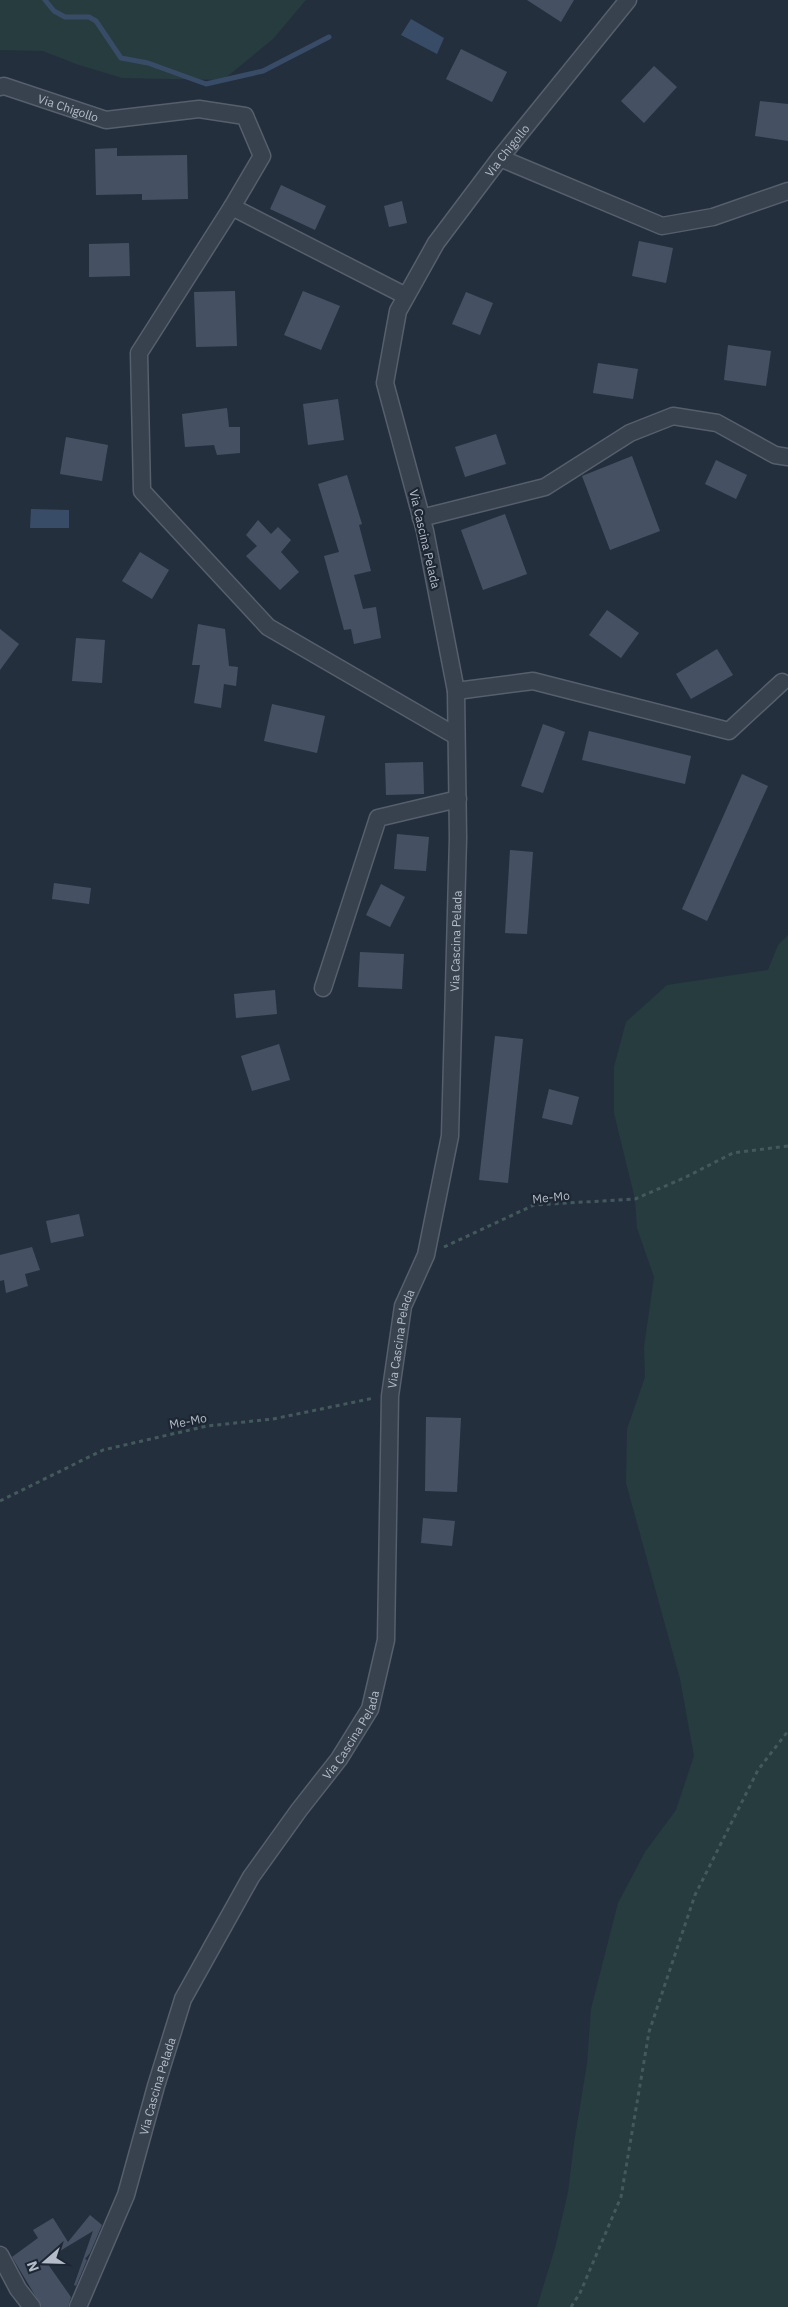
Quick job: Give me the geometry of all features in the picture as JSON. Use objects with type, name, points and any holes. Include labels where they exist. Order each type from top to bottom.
[{"type":"street","name":"Via Chigollo","points":[[398,311],[436,243],[500,158],[628,0]]},
{"type":"street","name":"Via Chigollo","points":[[0,87],[4,86],[106,120],[199,109],[245,116],[262,156],[232,207]]},
{"type":"street","points":[[500,158],[662,226],[712,217],[788,191]]},
{"type":"street","points":[[406,296],[232,207],[139,352],[142,492],[268,627],[456,736]]},
{"type":"street","name":"Via Cascina Pelada","points":[[78,2307],[126,2195],[156,2086],[183,1999],[251,1877],[299,1810],[339,1759],[370,1709],[386,1640],[390,1396],[404,1306],[426,1255],[450,1136],[458,799],[456,691],[421,518],[385,383],[398,311]]},
{"type":"street","points":[[421,518],[545,487],[630,433],[673,416],[717,423],[775,455],[788,457]]},
{"type":"street","points":[[456,691],[532,681],[729,731],[782,682]]},
{"type":"street","points":[[323,988],[378,818],[458,799]]},
{"type":"street","points":[[0,2255],[18,2288],[32,2307]]},
{"type":"path","name":"Me-Mo","points":[[426,1255],[534,1205],[635,1199],[684,1178],[733,1153],[788,1146]]},
{"type":"path","name":"Me-Mo","points":[[0,1501],[103,1450],[207,1426],[273,1419],[324,1407],[390,1396]]},
{"type":"path","points":[[571,2307],[580,2293],[621,2197],[649,2032],[695,1894],[758,1770],[788,1731]]},
{"type":"green space","points":[[0,0],[306,0],[273,39],[223,80],[122,78],[76,64],[43,51],[0,50]]},
{"type":"green space","points":[[788,935],[788,2307],[537,2307],[555,2248],[568,2192],[587,2064],[591,2009],[618,1903],[645,1852],[676,1810],[694,1756],[680,1679],[626,1483],[627,1429],[645,1377],[644,1347],[654,1277],[637,1228],[635,1199],[614,1113],[614,1067],[626,1022],[667,985],[768,970],[778,945]]},
{"type":"water","points":[[411,19],[444,38],[437,54],[401,35]]},
{"type":"water","points":[[31,509],[69,510],[69,528],[30,528]]},
{"type":"building","points":[[527,0],[574,0],[561,22]]},
{"type":"building","points":[[461,49],[507,72],[492,102],[446,79]]},
{"type":"building","points":[[654,66],[677,87],[644,123],[621,101]]},
{"type":"building","points":[[760,101],[788,104],[788,141],[755,136]]},
{"type":"building","points":[[117,148],[117,156],[187,155],[188,199],[142,200],[142,194],[96,195],[95,149]]},
{"type":"building","points":[[281,185],[326,206],[315,230],[270,209]]},
{"type":"building","points":[[402,201],[407,223],[389,227],[384,206]]},
{"type":"building","points":[[639,241],[673,248],[666,283],[632,276]]},
{"type":"building","points":[[129,243],[130,276],[89,277],[89,244]]},
{"type":"building","points":[[235,291],[237,346],[196,347],[194,292]]},
{"type":"building","points":[[303,291],[340,306],[321,350],[284,335]]},
{"type":"building","points":[[466,292],[493,303],[480,335],[452,324]]},
{"type":"building","points":[[728,345],[771,351],[766,386],[724,380]]},
{"type":"building","points":[[598,363],[638,369],[633,399],[593,393]]},
{"type":"building","points":[[338,399],[344,440],[308,445],[303,404]]},
{"type":"building","points":[[227,408],[229,427],[240,427],[240,453],[217,455],[214,445],[185,447],[182,414]]},
{"type":"building","points":[[496,434],[506,464],[465,477],[455,447]]},
{"type":"building","points":[[66,437],[108,445],[102,481],[60,474]]},
{"type":"building","points":[[632,456],[660,531],[610,550],[582,476]]},
{"type":"building","points":[[716,460],[747,475],[736,499],[705,484]]},
{"type":"building","points":[[347,475],[362,524],[359,525],[371,571],[354,575],[363,609],[376,607],[381,638],[354,644],[351,629],[344,630],[324,556],[339,552],[318,484]]},
{"type":"building","points":[[505,514],[527,574],[483,590],[461,530]]},
{"type":"building","points":[[258,520],[271,534],[278,527],[291,540],[281,552],[299,572],[280,590],[246,556],[257,546],[246,535]]},
{"type":"building","points":[[140,552],[169,570],[152,599],[122,581]]},
{"type":"building","points":[[607,610],[639,633],[621,658],[589,635]]},
{"type":"building","points":[[198,624],[225,629],[229,666],[238,667],[236,686],[224,684],[221,708],[194,703],[200,665],[192,665]]},
{"type":"building","points":[[0,629],[19,644],[0,670]]},
{"type":"building","points":[[76,638],[105,640],[102,683],[72,681]]},
{"type":"building","points":[[717,649],[733,675],[691,699],[676,674]]},
{"type":"building","points":[[272,704],[325,716],[317,753],[264,741]]},
{"type":"building","points":[[543,724],[565,732],[543,793],[521,786]]},
{"type":"building","points":[[589,731],[691,756],[685,784],[582,760]]},
{"type":"building","points":[[423,762],[424,794],[386,795],[385,763]]},
{"type":"building","points":[[742,774],[768,786],[707,921],[682,909]]},
{"type":"building","points":[[397,834],[429,837],[426,871],[394,869]]},
{"type":"building","points":[[510,850],[533,852],[527,934],[505,933]]},
{"type":"building","points":[[54,883],[91,888],[89,904],[52,899]]},
{"type":"building","points":[[381,884],[405,897],[390,927],[366,915]]},
{"type":"building","points":[[360,952],[404,954],[402,989],[358,987]]},
{"type":"building","points":[[275,990],[277,1014],[236,1018],[234,994]]},
{"type":"building","points":[[495,1036],[523,1039],[508,1183],[479,1180]]},
{"type":"building","points":[[279,1044],[290,1080],[252,1091],[241,1056]]},
{"type":"building","points":[[549,1089],[579,1097],[572,1125],[542,1118]]},
{"type":"building","points":[[79,1214],[84,1236],[51,1243],[46,1221]]},
{"type":"building","points":[[32,1247],[40,1270],[25,1274],[28,1286],[6,1293],[4,1280],[0,1281],[0,1255]]},
{"type":"building","points":[[426,1417],[461,1418],[457,1492],[425,1491]]},
{"type":"building","points":[[423,1518],[455,1521],[452,1546],[421,1543]]},
{"type":"building","points":[[90,2215],[102,2225],[90,2253],[85,2259],[87,2260],[76,2286],[74,2285],[93,2231],[45,2260],[71,2297],[68,2307],[42,2307],[12,2257],[38,2238],[33,2230],[53,2218],[68,2242]]},
{"type":"waterway","points":[[45,0],[54,11],[65,17],[89,17],[96,21],[121,58],[148,63],[206,84],[263,71],[329,37]]}]
